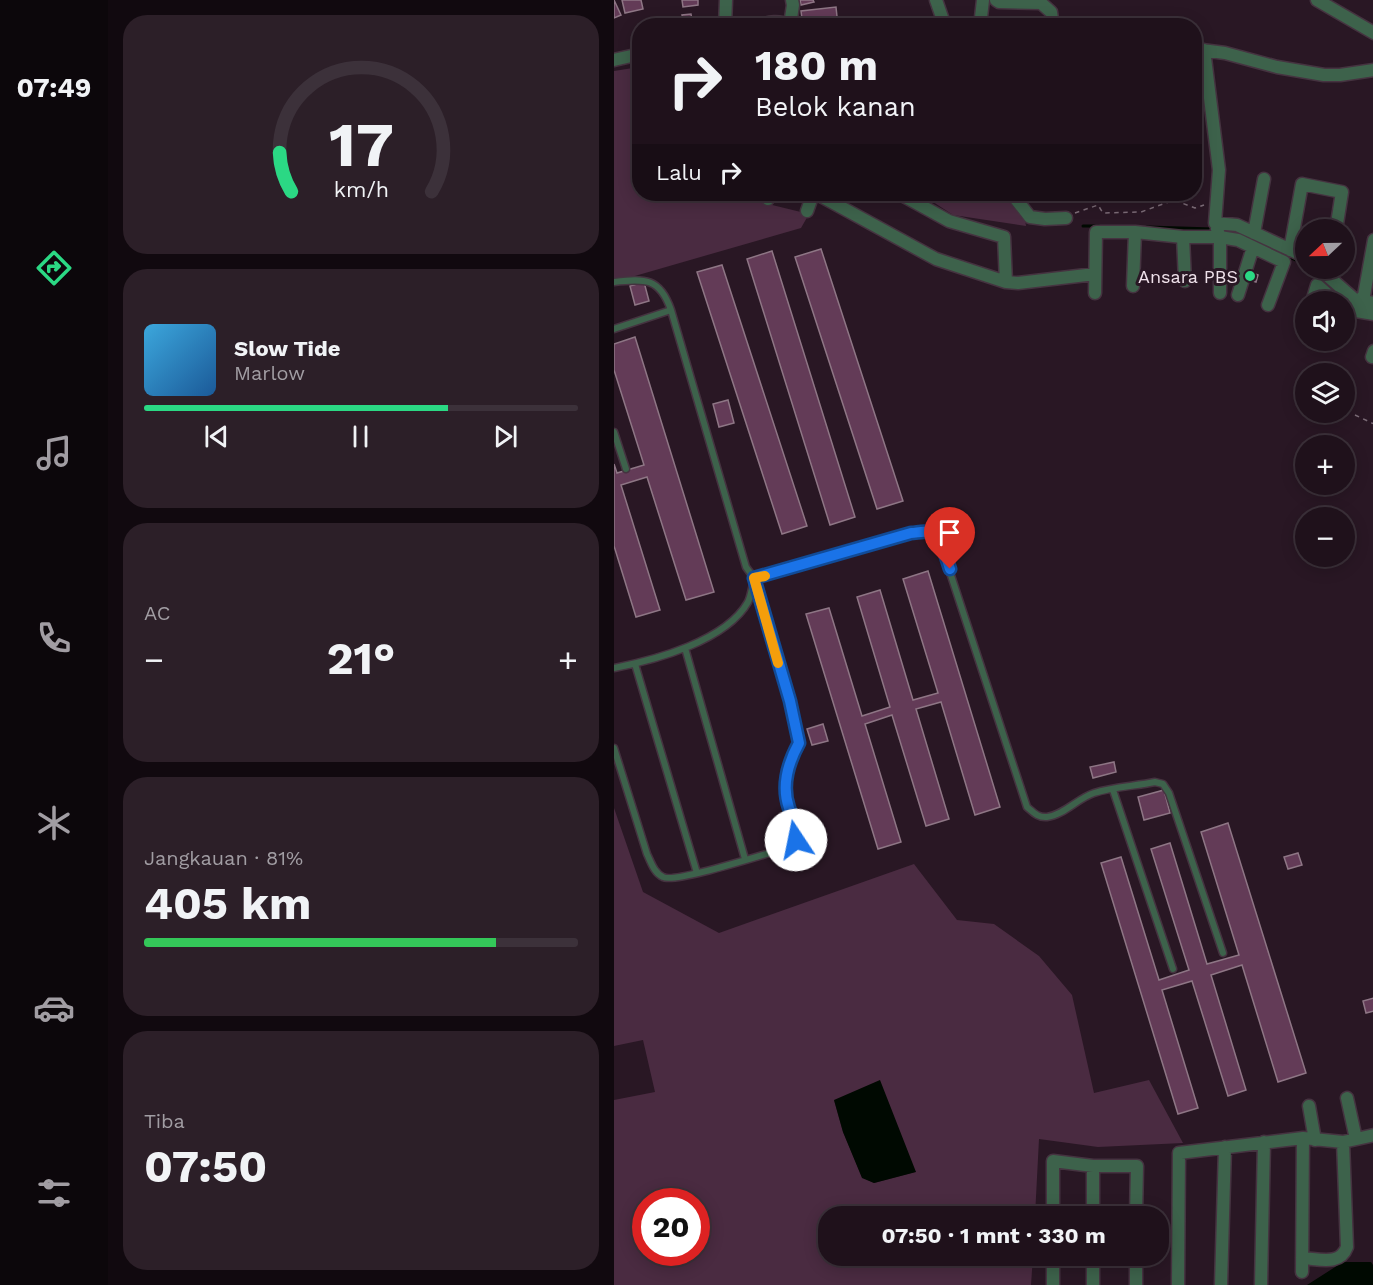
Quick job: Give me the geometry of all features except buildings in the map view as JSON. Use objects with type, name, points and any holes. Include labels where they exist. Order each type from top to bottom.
[{"type":"street","points":[[725,18],[726,0]]},
{"type":"street","points":[[791,18],[792,0]]},
{"type":"street","points":[[936,0],[942,18]]},
{"type":"street","points":[[981,18],[983,0]]},
{"type":"street","points":[[996,0],[1041,3],[1051,12],[1052,18]]},
{"type":"street","points":[[1317,0],[1373,33]]},
{"type":"street","points":[[1202,50],[1225,53],[1277,67],[1324,75],[1373,70]]},
{"type":"street","points":[[614,60],[632,56]]},
{"type":"street","points":[[1202,68],[1219,170],[1215,223],[1220,237],[1220,293]]},
{"type":"street","points":[[1254,233],[1264,178]]},
{"type":"street","points":[[1296,219],[1302,184],[1342,192],[1338,219]]},
{"type":"street","points":[[807,211],[812,201]]},
{"type":"street","points":[[828,201],[936,259],[1006,282],[1018,283],[1095,274]]},
{"type":"street","points":[[913,201],[950,221],[1004,237],[1006,282]]},
{"type":"street","points":[[1017,201],[1030,217],[1066,218]]},
{"type":"street","points":[[1290,250],[1295,222]]},
{"type":"street","points":[[1215,223],[1237,225],[1295,252]]},
{"type":"street","points":[[1095,293],[1096,232],[1220,237],[1238,240],[1284,262],[1268,304]]},
{"type":"street","points":[[1133,286],[1135,232]]},
{"type":"street","points":[[1184,237],[1184,281]]},
{"type":"street","points":[[1335,279],[1354,299],[1368,302],[1373,240]]},
{"type":"street","points":[[1238,295],[1253,247]]},
{"type":"street","points":[[1315,291],[1317,285],[1324,291]]},
{"type":"street","points":[[1355,311],[1373,314]]},
{"type":"street","points":[[1348,1098],[1356,1139]]},
{"type":"street","points":[[1302,1272],[1309,1106]]},
{"type":"street","points":[[1178,1285],[1179,1153],[1264,1142],[1309,1139],[1343,1142],[1373,1135]]},
{"type":"street","points":[[1261,1285],[1264,1142]]},
{"type":"street","points":[[1302,1258],[1338,1260],[1344,1256],[1347,1247],[1343,1142]]},
{"type":"street","points":[[1221,1285],[1224,1148]]},
{"type":"street","points":[[1053,1206],[1053,1161],[1094,1166],[1137,1166],[1136,1206]]},
{"type":"street","points":[[1093,1206],[1094,1166]]},
{"type":"street","points":[[1052,1285],[1053,1266]]},
{"type":"street","points":[[1093,1266],[1093,1285]]},
{"type":"street","points":[[1136,1266],[1136,1285]]},
{"type":"lane","points":[[614,282],[638,279],[650,281],[666,296],[671,310],[746,567],[754,578],[790,701],[799,743],[790,760],[785,790],[798,833],[796,840],[790,847],[697,873],[674,879],[663,877],[654,869],[647,854],[614,748]]},
{"type":"lane","points":[[614,329],[671,310]]},
{"type":"lane","points":[[614,432],[626,469]]},
{"type":"lane","points":[[754,578],[911,533],[927,532],[936,537],[942,548],[1027,807],[1037,816],[1046,817],[1055,815],[1096,792],[1155,782],[1163,784],[1169,793],[1223,952]]},
{"type":"lane","points":[[614,668],[635,664],[685,648],[726,627],[739,615],[749,600],[754,578]]},
{"type":"lane","points":[[685,648],[745,859]]},
{"type":"lane","points":[[635,664],[697,873]]},
{"type":"lane","points":[[1113,790],[1173,969]]},
{"type":"path","points":[[1177,201],[1195,208],[1206,204],[1217,194]]},
{"type":"path","points":[[1066,218],[1098,205],[1103,213],[1141,212],[1171,201]]},
{"type":"path","points":[[1355,415],[1373,424]]},
{"type":"shaded area","points":[[632,68],[632,201],[756,201],[809,214],[801,228],[614,282],[614,71]]},
{"type":"shaded area","points":[[932,201],[1030,201],[1023,206],[1026,226],[953,215]]},
{"type":"shaded area","points":[[614,808],[643,892],[719,933],[914,864],[957,920],[994,924],[1039,956],[1072,995],[1094,1093],[1149,1080],[1183,1143],[1098,1147],[1039,1139],[1036,1206],[818,1206],[818,1266],[1032,1266],[1031,1285],[614,1285],[614,1100],[655,1092],[643,1040],[614,1046]],"holes":[[[834,1100],[916,1172],[874,1183],[862,1177],[843,1132]]]},
{"type":"shaded area","points":[[880,1080],[916,1172],[874,1183],[862,1178],[843,1132],[834,1100]]},
{"type":"shaded area","points":[[1343,1262],[1371,1262],[1373,1285],[1307,1285]]},
{"type":"waterway","points":[[1083,226],[1099,226]]},
{"type":"waterway","points":[[1147,227],[1213,229]]},
{"type":"waterway","points":[[1222,230],[1237,232],[1295,260]]},
{"type":"waterway","points":[[1322,279],[1335,291]]},
{"type":"slow traffic","points":[[765,576],[754,578],[778,663]]},
{"type":"place","name":"Ansara PBS","points":[[1250,276]]},
{"type":"route","points":[[796,840],[798,833],[785,790],[790,760],[799,743],[790,701],[754,578],[911,533],[927,532],[936,537],[950,569]]}]
